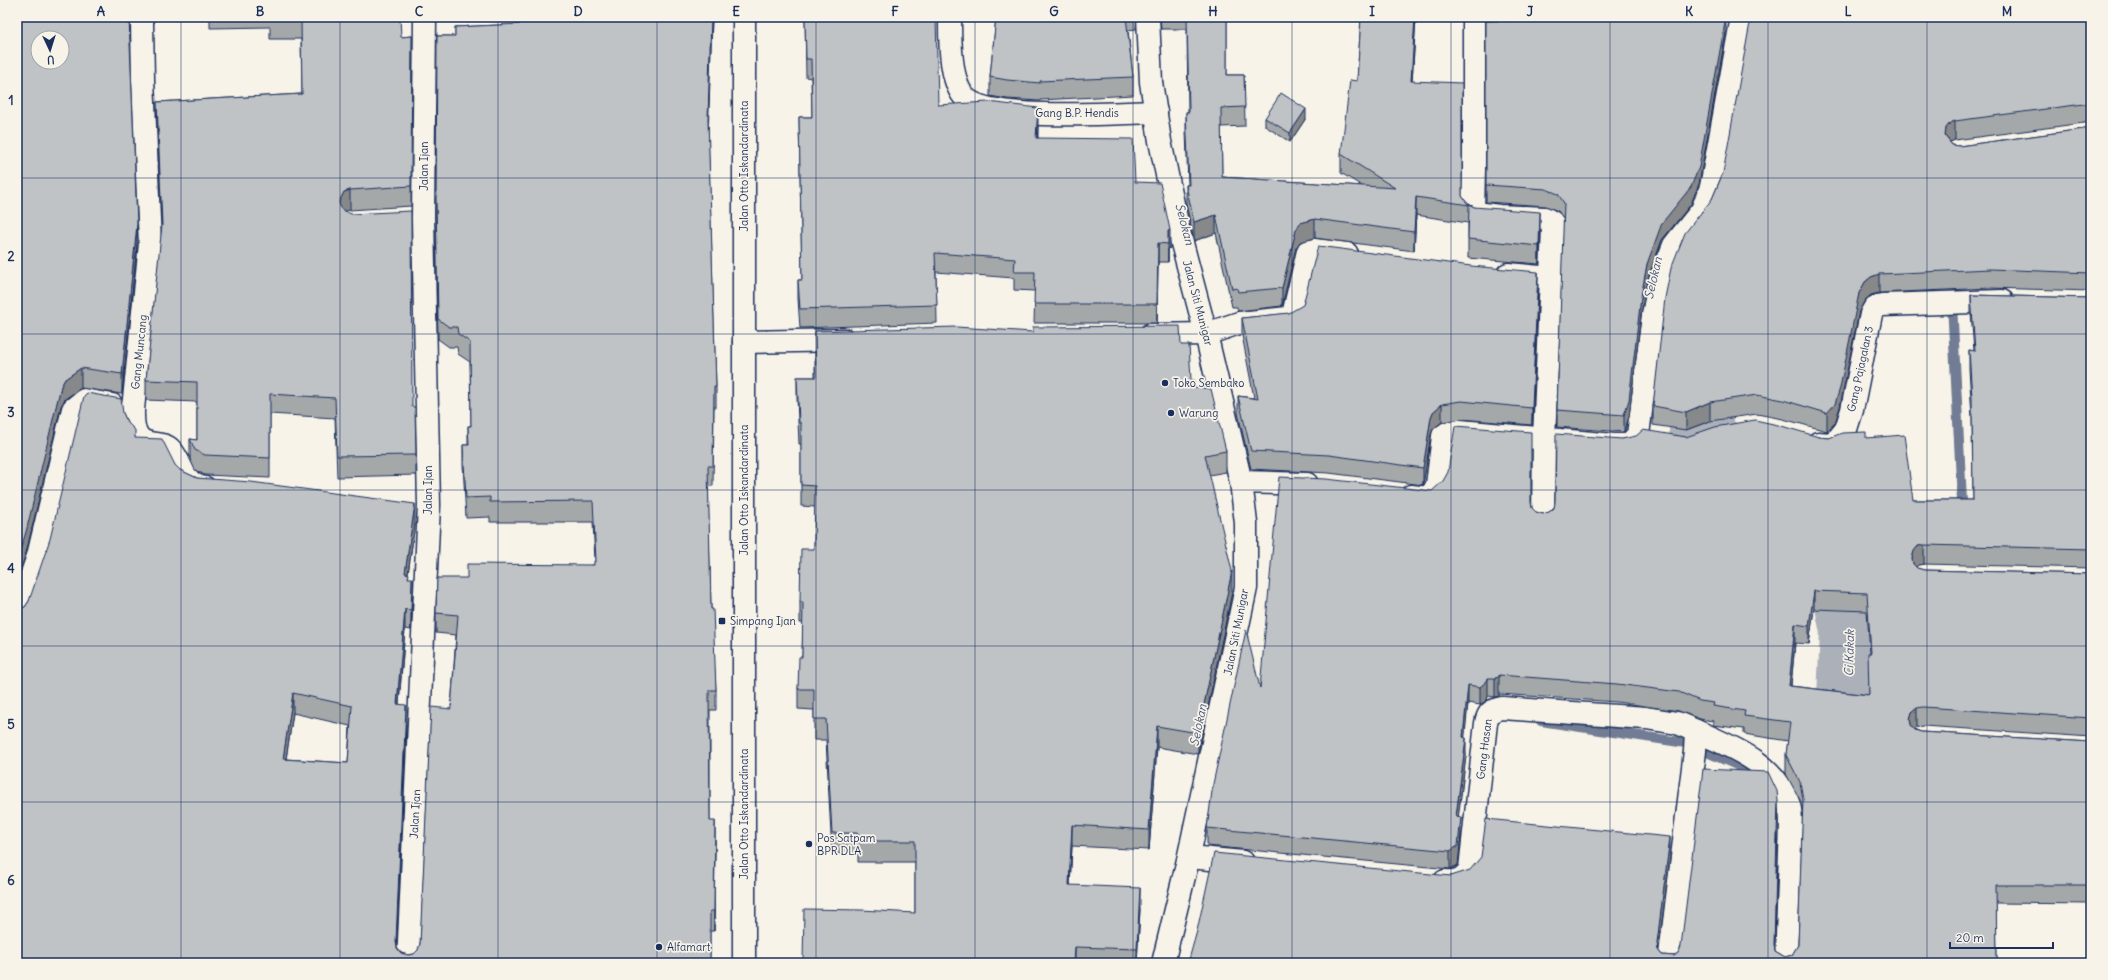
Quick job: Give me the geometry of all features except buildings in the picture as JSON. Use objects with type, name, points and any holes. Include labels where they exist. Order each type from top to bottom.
[{"type":"street","name":"Gang Muncang","points":[[140,17],[142,23],[150,244],[133,409],[134,428],[138,437],[145,442],[167,446],[172,451],[186,479],[202,487],[225,489]]},
{"type":"street","name":"Jalan Ijan","points":[[408,963],[429,505],[424,218],[425,17]]},
{"type":"street","name":"Jalan Otto Iskandardinata","points":[[744,17],[744,963]]},
{"type":"street","name":"Gang B.P. Hendis","points":[[950,17],[950,50],[956,81],[968,100],[992,110],[999,111],[1049,114],[1156,112]]},
{"type":"street","name":"Jalan Siti Munigar","points":[[1148,17],[1151,82],[1178,228],[1206,334],[1242,487],[1246,523],[1246,588],[1188,860],[1163,963]]},
{"type":"street","points":[[1474,17],[1473,210],[1476,213],[1486,215],[1545,218],[1552,222],[1553,228],[1544,439],[1543,520]]},
{"type":"street","points":[[1389,493],[1428,498],[1437,485],[1443,436],[1449,432],[1460,431],[1614,445],[1628,445],[1649,437],[1653,315],[1659,283],[1674,244],[1702,210],[1711,187],[1742,17]]},
{"type":"street","points":[[402,219],[424,218]]},
{"type":"street","points":[[1129,336],[1206,334],[1239,324],[1288,318],[1293,315],[1308,251],[1314,250],[1369,257]]},
{"type":"street","points":[[1489,273],[1551,278]]},
{"type":"street","name":"Gang Pajagalan 3","points":[[1800,437],[1820,443],[1830,444],[1838,439],[1846,429],[1857,388],[1871,314],[1875,307],[1882,305],[1943,302],[2021,301]]},
{"type":"street","points":[[744,342],[865,339]]},
{"type":"street","points":[[17,617],[38,556],[73,409],[84,400],[133,409]]},
{"type":"street","points":[[1242,487],[1327,485]]},
{"type":"street","points":[[407,504],[429,505]]},
{"type":"street","name":"Gang Hasan","points":[[1421,879],[1452,882],[1465,878],[1470,868],[1486,723],[1488,715],[1492,710],[1502,708],[1646,718],[1677,723],[1695,741]]},
{"type":"street","points":[[1669,963],[1695,741],[1734,748],[1769,771],[1783,791],[1790,806],[1791,826],[1786,963]]},
{"type":"street","points":[[1188,860],[1266,865]]},
{"type":"waterway","points":[[1952,303],[1962,501]]},
{"type":"waterway","name":"Ci Kakak","points":[[1727,343],[1700,420],[1700,431],[1706,440],[1753,471],[1796,505],[1817,527],[1837,560],[1851,631],[1847,720],[1870,774]]},
{"type":"waterway","points":[[1541,721],[1686,743],[1762,776]]},
{"type":"place","name":"Toko Sembako","points":[[1165,383]]},
{"type":"place","name":"Warung","points":[[1171,413]]},
{"type":"place","name":"Simpang Ijan","points":[[722,621]]},
{"type":"place","name":"Pos Satpam BPR DLA","points":[[809,844]]},
{"type":"place","name":"Alfamart","points":[[659,947]]},
{"type":"water label","name":"Selokan","points":[[1185,224]]},
{"type":"water label","name":"Selokan","points":[[1653,278]]},
{"type":"water label","name":"Selokan","points":[[1198,725]]}]
